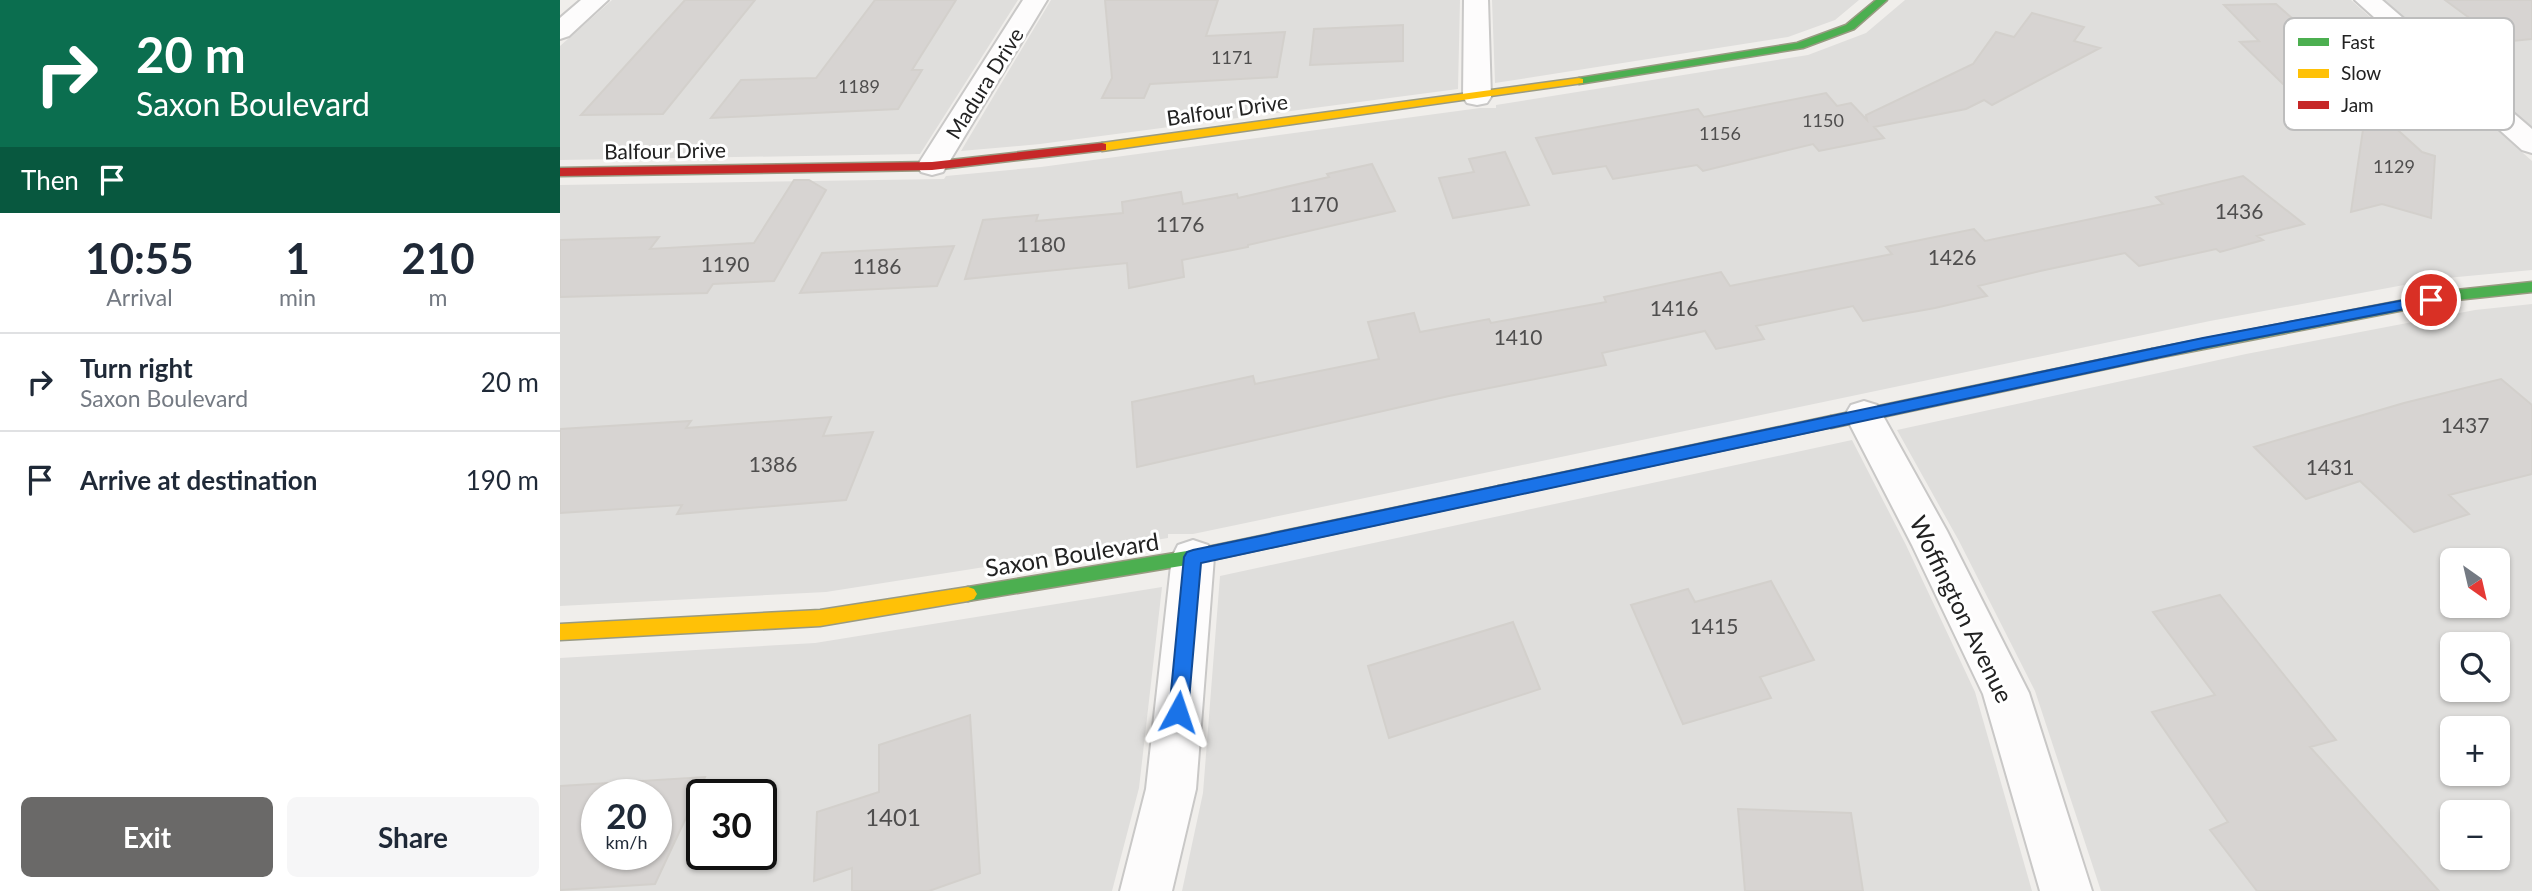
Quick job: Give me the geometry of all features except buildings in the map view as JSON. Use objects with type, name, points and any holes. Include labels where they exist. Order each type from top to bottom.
[{"type":"main road","name":"Balfour Drive","points":[[560,172],[932,166],[1040,155],[1477,97],[1799,46],[1850,27],[1882,0]]},
{"type":"main road","name":"Saxon Boulevard","points":[[560,632],[820,618],[1193,557],[2242,335],[2456,295],[2532,287]]},
{"type":"street","points":[[560,31],[596,0]]},
{"type":"street","name":"Madura Drive","points":[[932,166],[1035,0]]},
{"type":"street","points":[[1476,0],[1477,97]]},
{"type":"street","points":[[2367,0],[2388,18]]},
{"type":"street","points":[[2514,128],[2532,144]]},
{"type":"street","name":"Woffington Avenue","points":[[1864,415],[1932,542],[2006,693],[2066,891]]},
{"type":"street","points":[[1146,891],[1171,789],[1193,557]]},
{"type":"shaded area","points":[[612,0],[1018,0],[920,154],[560,160],[560,46]]},
{"type":"shaded area","points":[[1051,0],[1460,0],[1458,89],[1040,144],[961,151]]},
{"type":"shaded area","points":[[1492,0],[1859,0],[1835,20],[1788,37],[1495,83]]},
{"type":"shaded area","points":[[1905,0],[2351,0],[2371,18],[2284,18],[2284,130],[2497,130],[2532,161],[2532,270],[2436,279],[2210,321],[1193,534],[1168,534],[1168,538],[826,592],[560,606],[560,185],[944,179],[946,176],[1041,167],[1496,108],[1496,105],[1808,55],[1866,33]]},
{"type":"shaded area","points":[[2384,0],[2532,0],[2532,127],[2514,112],[2514,18],[2405,18]]},
{"type":"shaded area","points":[[2532,304],[2532,891],[2101,891],[2035,691],[1959,541],[1897,430],[2246,354],[2475,310]]},
{"type":"shaded area","points":[[1852,440],[1906,545],[1975,692],[2032,891],[1182,891],[1203,793],[1220,576]]},
{"type":"shaded area","points":[[1162,587],[1139,788],[1112,891],[560,891],[560,658],[815,643]]},
{"type":"traffic: fast","points":[[1579,81],[1799,46],[1850,27],[1882,0]]},
{"type":"traffic: fast","points":[[2152,354],[2456,295],[2532,287]]},
{"type":"traffic: fast","points":[[968,594],[1193,557],[1504,491]]},
{"type":"traffic: slow","points":[[1102,147],[1579,81]]},
{"type":"traffic: slow","points":[[1504,491],[1831,422]]},
{"type":"traffic: slow","points":[[560,632],[820,618],[968,594]]},
{"type":"traffic: jam","points":[[560,172],[932,166],[1102,147]]},
{"type":"traffic: jam","points":[[1831,422],[2152,354]]},
{"type":"route","points":[[1178,712],[1193,557],[2203,343],[2431,300]]}]
